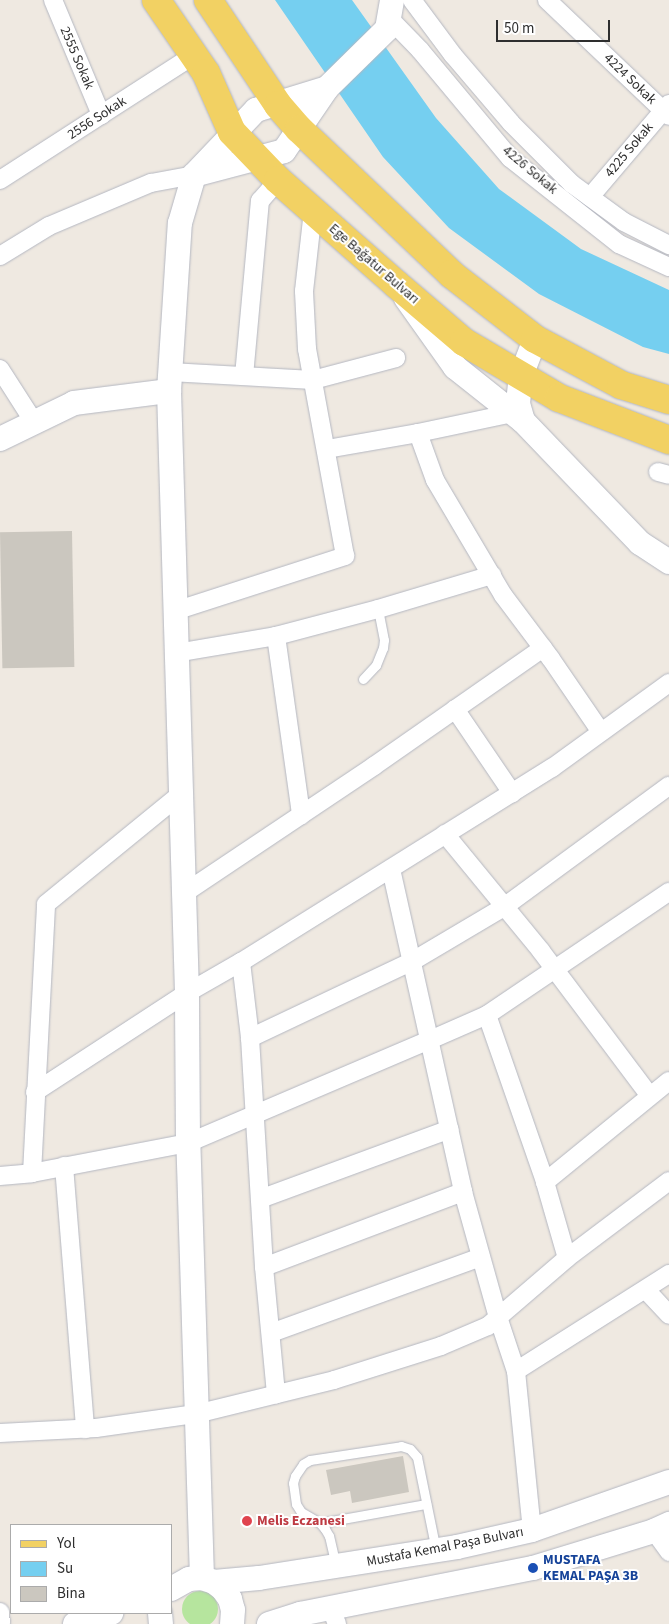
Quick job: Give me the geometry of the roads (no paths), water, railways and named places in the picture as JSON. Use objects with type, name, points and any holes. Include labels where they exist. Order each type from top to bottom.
[{"type":"main road","name":"Ege Bağatur Bulvarı","points":[[156,0],[206,73],[232,132],[278,180],[396,284],[464,342],[559,398],[669,440]]},
{"type":"main road","points":[[208,0],[278,104],[299,129],[451,274],[535,339],[621,384],[669,400]]},
{"type":"main road","points":[[194,175],[284,151],[327,88],[386,12]]},
{"type":"main road","points":[[232,1624],[233,1610],[230,1599],[223,1589],[208,1580],[196,1414],[169,382],[180,223],[194,175],[232,132],[256,110],[327,88]]},
{"type":"main road","points":[[396,284],[424,327],[455,367],[518,417],[640,543],[669,562]]},
{"type":"main road","points":[[518,417],[521,376],[535,339]]},
{"type":"main road","points":[[0,439],[74,403],[169,382]]},
{"type":"main road","name":"Mustafa Kemal Paşa Bulvarı","points":[[172,1588],[189,1579],[258,1578],[436,1550],[532,1530],[669,1482]]},
{"type":"main road","points":[[268,1624],[300,1614],[334,1616],[533,1568],[662,1527]]},
{"type":"main road","points":[[75,1624],[108,1614]]},
{"type":"street","name":"2555 Sokak","points":[[53,0],[101,115]]},
{"type":"street","points":[[412,0],[453,55],[511,123],[572,184],[624,222],[669,245]]},
{"type":"street","name":"4224 Sokak","points":[[547,0],[667,110]]},
{"type":"street","name":"4226 Sokak","points":[[386,12],[510,158],[619,244],[669,267]]},
{"type":"street","name":"2556 Sokak","points":[[0,180],[194,55]]},
{"type":"street","name":"4225 Sokak","points":[[590,197],[667,110]]},
{"type":"street","points":[[0,256],[49,226],[142,187],[194,175]]},
{"type":"street","points":[[244,376],[260,202],[278,180]]},
{"type":"street","points":[[175,611],[346,556],[307,349],[304,291],[313,211]]},
{"type":"street","points":[[169,382],[244,376],[313,380],[396,358]]},
{"type":"street","points":[[0,369],[34,422]]},
{"type":"street","points":[[327,449],[518,417]]},
{"type":"street","points":[[418,433],[435,480],[503,595],[543,648],[601,732]]},
{"type":"street","points":[[176,653],[276,636],[378,609],[492,575]]},
{"type":"street","points":[[276,636],[301,815]]},
{"type":"street","points":[[183,894],[543,648]]},
{"type":"street","points":[[36,1092],[186,993],[241,962],[552,768],[669,682]]},
{"type":"street","points":[[455,709],[512,793]]},
{"type":"street","points":[[250,1038],[412,961],[504,906],[669,786]]},
{"type":"street","points":[[32,1173],[46,904],[180,794]]},
{"type":"street","points":[[445,834],[554,969],[650,1096]]},
{"type":"street","points":[[391,869],[450,1129],[462,1192],[498,1317],[516,1371],[532,1530]]},
{"type":"street","points":[[0,1176],[32,1173],[188,1143],[254,1113],[487,1015],[669,892]]},
{"type":"street","points":[[241,962],[250,1038],[264,1267],[276,1394]]},
{"type":"street","points":[[487,1015],[545,1182],[567,1258]]},
{"type":"street","points":[[545,1182],[669,1081]]},
{"type":"street","points":[[260,1198],[450,1129]]},
{"type":"street","points":[[64,1166],[85,1429]]},
{"type":"street","points":[[0,1433],[85,1429],[196,1414],[334,1380],[441,1346],[488,1326],[567,1258],[669,1181]]},
{"type":"street","points":[[264,1267],[462,1192]]},
{"type":"street","points":[[271,1333],[481,1258]]},
{"type":"street","points":[[516,1371],[669,1274]]},
{"type":"street","points":[[646,1290],[669,1315]]},
{"type":"street","points":[[662,1527],[669,1552]]},
{"type":"street","points":[[0,1612],[1,1624]]},
{"type":"lane","points":[[363,679],[376,665],[383,648],[384,640],[378,609]]},
{"type":"lane","points":[[336,1566],[329,1536],[320,1523],[301,1512],[295,1497],[293,1483],[295,1476],[303,1464],[310,1460],[406,1447],[417,1457],[436,1550]]},
{"type":"lane","points":[[320,1523],[426,1504]]},
{"type":"water","points":[[275,0],[352,0],[436,118],[499,189],[581,249],[669,290],[669,354],[643,347],[539,294],[449,228],[383,157]]},
{"type":"place","name":"Melis Eczanesi","points":[[247,1521]]},
{"type":"place","name":"MUSTAFA KEMAL PAŞA 3B","points":[[533,1568]]}]
